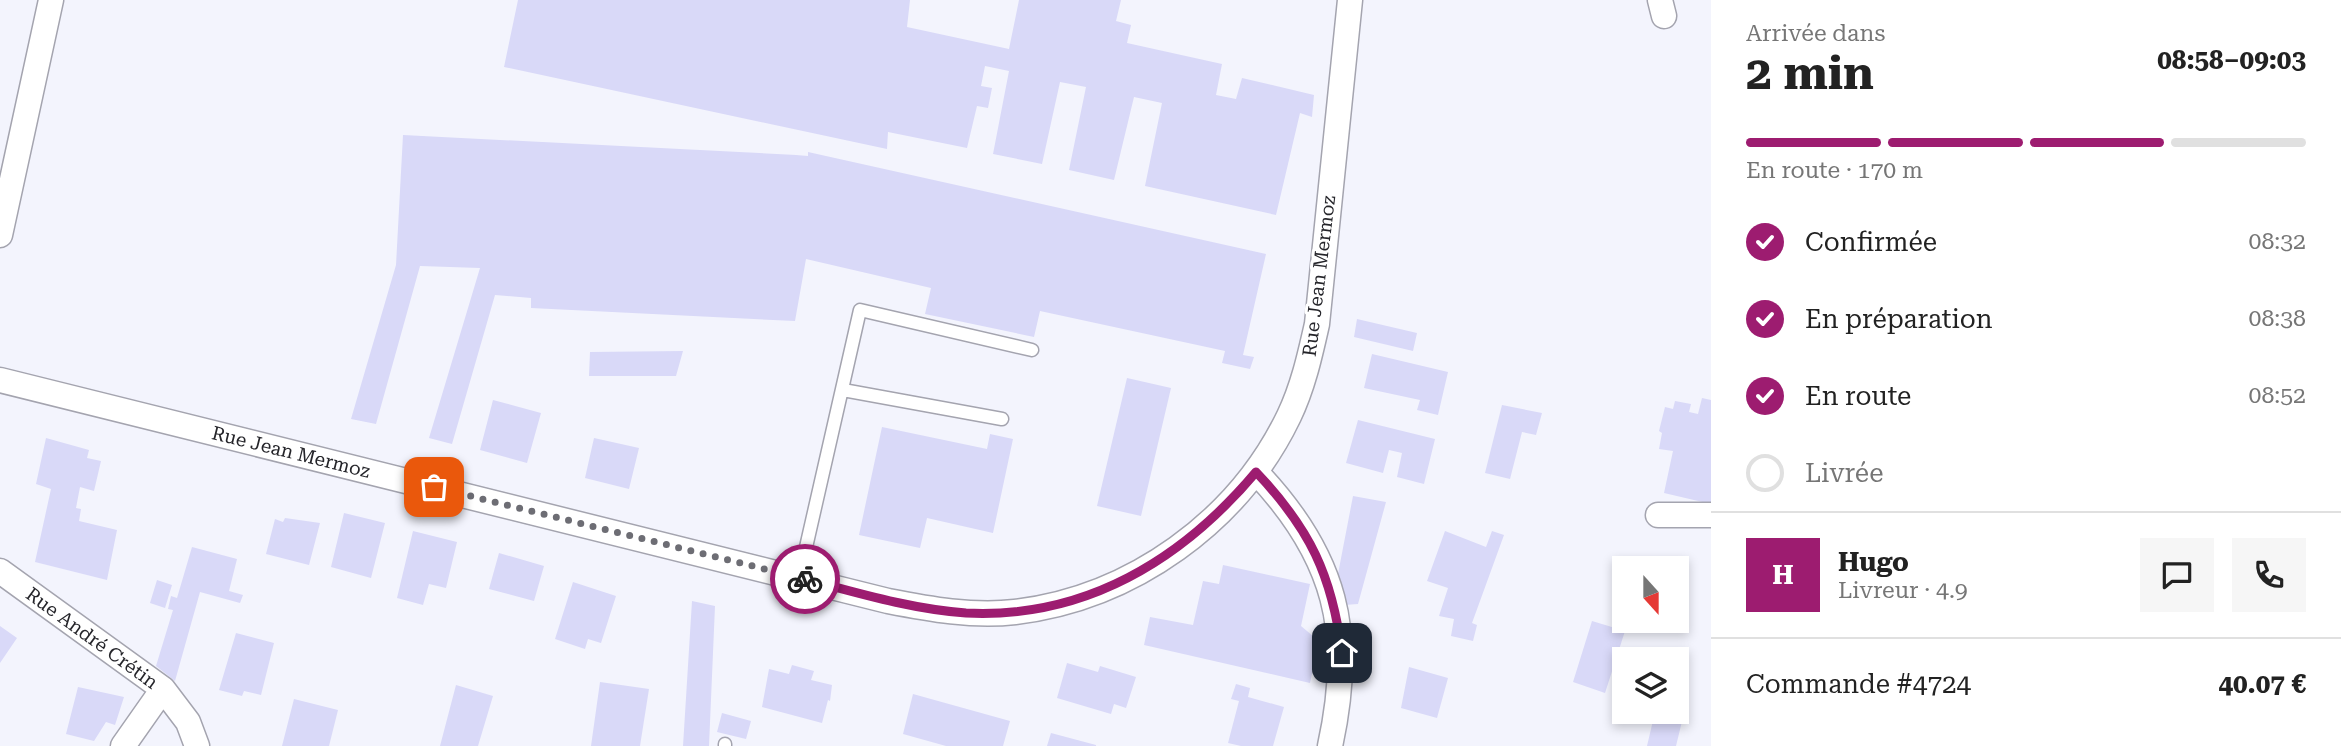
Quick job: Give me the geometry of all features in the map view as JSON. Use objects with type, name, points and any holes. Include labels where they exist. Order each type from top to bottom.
[{"type":"street","points":[[0,235],[51,0]]},
{"type":"street","name":"Rue Jean Mermoz","points":[[0,380],[888,601],[968,613],[1014,612],[1080,598],[1164,558],[1226,507],[1256,472],[1291,413],[1305,375],[1317,324],[1350,0]]},
{"type":"street","points":[[1256,472],[1284,501],[1306,532],[1323,566],[1336,613],[1342,653],[1340,691],[1330,746]]},
{"type":"street","points":[[1658,515],[1711,515]]},
{"type":"street","name":"Rue André Crétin","points":[[0,571],[163,689],[188,722],[197,746]]},
{"type":"street","points":[[123,746],[163,689]]},
{"type":"lane","points":[[799,578],[860,310],[1032,350]]},
{"type":"lane","points":[[843,390],[1002,419]]},
{"type":"building","points":[[518,0],[910,0],[907,27],[1009,49],[1019,0],[1121,0],[1116,21],[1131,25],[1127,43],[1222,64],[1216,95],[1236,99],[1242,78],[1314,95],[1312,117],[1300,113],[1276,215],[1145,186],[1162,103],[1134,97],[1114,180],[1069,170],[1086,87],[1060,82],[1042,164],[993,154],[1009,71],[985,66],[981,86],[992,88],[988,108],[977,106],[967,148],[888,132],[887,149],[504,67]]},
{"type":"building","points":[[403,135],[808,156],[808,152],[1266,254],[1243,355],[1254,357],[1250,369],[1222,363],[1225,351],[1040,311],[1034,337],[925,314],[931,288],[806,259],[795,321],[531,308],[531,298],[495,295],[452,444],[429,438],[480,268],[420,266],[376,424],[351,419],[396,265]]},
{"type":"building","points":[[1357,319],[1417,333],[1413,351],[1354,337]]},
{"type":"building","points":[[683,351],[676,376],[589,376],[590,352]]},
{"type":"building","points":[[1372,354],[1448,372],[1438,415],[1417,410],[1420,400],[1364,388]]},
{"type":"building","points":[[1127,378],[1171,388],[1141,516],[1097,506]]},
{"type":"building","points":[[1702,398],[1711,400],[1711,504],[1664,493],[1673,451],[1659,449],[1662,433],[1659,431],[1665,407],[1673,409],[1675,401],[1691,404],[1689,412],[1698,414]]},
{"type":"building","points":[[493,400],[541,413],[527,463],[480,450]]},
{"type":"building","points":[[1502,405],[1542,413],[1536,435],[1522,432],[1510,479],[1485,473]]},
{"type":"building","points":[[1358,420],[1435,439],[1424,484],[1397,477],[1402,453],[1389,450],[1383,473],[1346,463]]},
{"type":"building","points":[[882,427],[987,449],[990,434],[1013,439],[993,533],[927,518],[920,548],[859,535]]},
{"type":"building","points":[[46,438],[89,450],[87,458],[101,461],[94,491],[80,487],[76,508],[81,509],[79,521],[117,530],[107,580],[35,562],[51,489],[36,484]]},
{"type":"building","points":[[594,438],[639,448],[629,489],[585,478]]},
{"type":"building","points":[[1353,496],[1386,502],[1358,604],[1344,605],[1338,574]]},
{"type":"building","points":[[344,513],[385,523],[371,578],[331,567]]},
{"type":"building","points":[[285,518],[320,523],[309,565],[266,554],[275,519],[283,522]]},
{"type":"building","points":[[413,531],[457,542],[446,588],[429,584],[423,605],[397,598]]},
{"type":"building","points":[[1445,531],[1486,547],[1492,531],[1504,535],[1472,623],[1477,625],[1473,641],[1451,636],[1454,619],[1439,616],[1448,588],[1427,581]]},
{"type":"building","points":[[192,547],[237,559],[229,591],[243,595],[240,603],[200,592],[175,681],[156,666],[173,610],[168,609],[171,596],[177,598]]},
{"type":"building","points":[[499,553],[544,566],[534,601],[489,589]]},
{"type":"building","points":[[1223,565],[1310,584],[1301,626],[1319,641],[1310,683],[1144,645],[1150,617],[1193,625],[1203,581],[1219,584]]},
{"type":"building","points":[[157,580],[172,585],[165,608],[150,603]]},
{"type":"building","points":[[573,582],[616,596],[601,643],[588,639],[585,649],[555,639]]},
{"type":"building","points":[[692,601],[715,606],[709,746],[683,746]]},
{"type":"building","points":[[1592,621],[1612,627],[1612,634],[1624,634],[1620,647],[1612,647],[1612,671],[1605,693],[1573,682]]},
{"type":"building","points":[[0,626],[17,638],[0,663]]},
{"type":"building","points":[[236,633],[274,643],[261,695],[244,691],[242,696],[219,690]]},
{"type":"building","points":[[1067,663],[1098,672],[1100,666],[1136,677],[1126,708],[1114,704],[1111,714],[1057,698]]},
{"type":"building","points":[[792,665],[814,671],[811,680],[832,685],[830,701],[828,700],[822,723],[762,707],[769,669],[789,674]]},
{"type":"building","points":[[1409,667],[1448,678],[1437,718],[1401,708]]},
{"type":"building","points":[[600,682],[649,689],[640,746],[591,746]]},
{"type":"building","points":[[1236,684],[1250,688],[1248,697],[1284,707],[1273,746],[1241,746],[1228,743],[1239,701],[1231,699]]},
{"type":"building","points":[[456,685],[493,696],[478,746],[440,746]]},
{"type":"building","points":[[78,687],[124,697],[115,725],[106,722],[94,741],[66,734]]},
{"type":"building","points":[[913,694],[1010,721],[1003,746],[946,746],[903,734]]},
{"type":"building","points":[[294,699],[338,710],[329,746],[282,746]]},
{"type":"building","points":[[722,713],[751,721],[746,739],[717,732]]},
{"type":"building","points":[[1652,724],[1681,724],[1676,746],[1647,746]]},
{"type":"building","points":[[1051,733],[1096,745],[1096,746],[1047,746]]},
{"type":"way so far","points":[[434,487],[805,579]]},
{"type":"route","points":[[805,579],[888,601],[968,613],[1014,612],[1080,598],[1137,574],[1164,558],[1226,507],[1256,472],[1284,501],[1306,532],[1323,566],[1336,613],[1342,653]]}]
